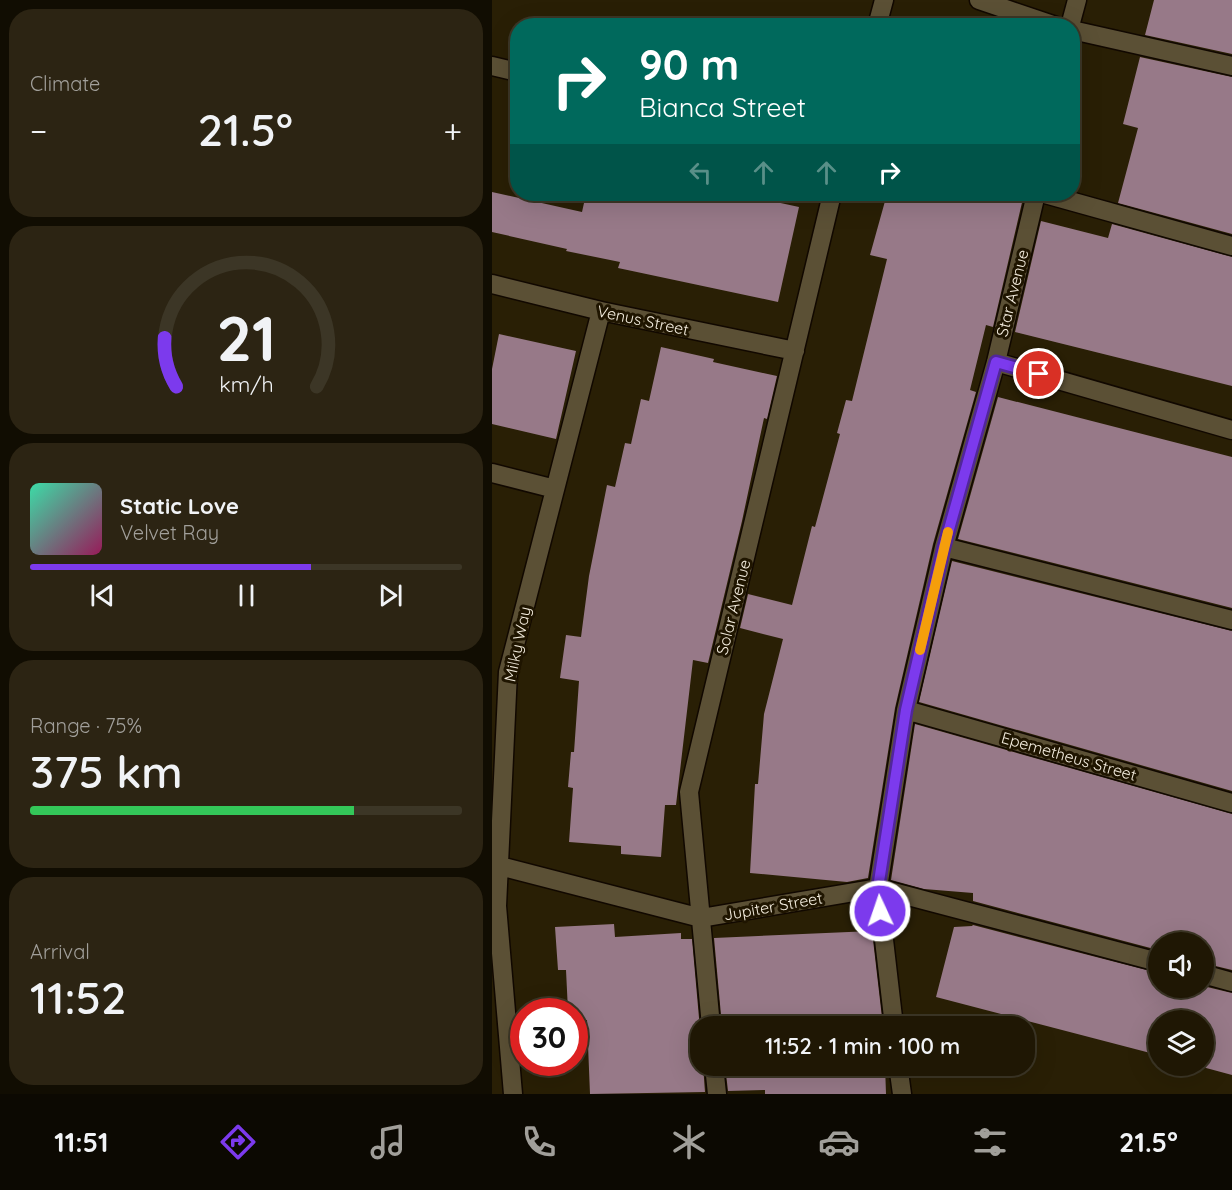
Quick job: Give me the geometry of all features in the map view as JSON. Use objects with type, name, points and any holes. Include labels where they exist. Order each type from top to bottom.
[{"type":"street","points":[[879,18],[884,0]]},
{"type":"street","points":[[980,0],[1033,18]]},
{"type":"street","points":[[1072,18],[1077,0]]},
{"type":"street","points":[[1080,32],[1232,66]]},
{"type":"street","points":[[492,66],[510,70]]},
{"type":"street","name":"Solar Avenue","points":[[710,1016],[689,792],[830,201]]},
{"type":"street","name":"Star Avenue","points":[[893,1016],[878,888],[906,710],[944,547],[996,362],[1034,201]]},
{"type":"street","points":[[1070,201],[1232,246]]},
{"type":"street","name":"Venus Street","points":[[492,284],[601,311],[795,351]]},
{"type":"street","name":"Milky Way","points":[[513,1094],[497,906],[500,670],[555,489],[601,311]]},
{"type":"street","points":[[996,362],[1232,430]]},
{"type":"street","points":[[492,473],[555,489]]},
{"type":"street","points":[[944,547],[1232,620]]},
{"type":"street","name":"Epemetheus Street","points":[[906,710],[1232,803]]},
{"type":"street","name":"Jupiter Street","points":[[496,864],[701,918],[878,888],[1148,959]]},
{"type":"street","points":[[1214,977],[1232,982]]},
{"type":"street","points":[[715,1076],[717,1094]]},
{"type":"street","points":[[900,1076],[902,1094]]},
{"type":"building","points":[[1154,0],[1232,0],[1232,54],[1145,35]]},
{"type":"building","points":[[1140,57],[1232,77],[1232,234],[1118,203],[1138,128],[1123,124]]},
{"type":"building","points":[[492,192],[510,196],[510,201],[532,201],[582,212],[584,201],[771,201],[799,207],[778,302],[618,268],[620,262],[492,232]]},
{"type":"building","points":[[885,201],[1022,201],[993,327],[986,325],[970,390],[976,392],[933,544],[895,708],[868,878],[847,882],[750,873],[755,784],[758,784],[764,714],[783,639],[740,628],[748,594],[792,605],[812,526],[815,527],[840,434],[837,433],[846,400],[852,401],[887,259],[870,255]]},
{"type":"building","points":[[1041,221],[1108,238],[1112,224],[1232,257],[1232,386],[1015,332]]},
{"type":"building","points":[[499,334],[576,351],[556,439],[492,424],[492,369]]},
{"type":"building","points":[[661,347],[714,359],[713,362],[777,376],[767,419],[764,418],[708,663],[693,660],[676,805],[665,805],[661,857],[621,854],[621,846],[569,842],[573,788],[568,787],[571,752],[574,752],[579,681],[560,678],[566,635],[581,637],[589,576],[607,485],[615,487],[625,443],[631,444],[641,399],[649,401]]},
{"type":"building","points":[[998,397],[1232,457],[1232,608],[958,539]]},
{"type":"building","points":[[952,561],[1232,631],[1232,791],[919,702]]},
{"type":"building","points":[[915,724],[1232,814],[1232,970],[1214,966],[1214,932],[1148,932],[1148,947],[973,901],[973,893],[924,889],[891,880]]},
{"type":"building","points":[[614,924],[615,937],[681,933],[681,939],[692,939],[699,1016],[690,1016],[690,1076],[704,1076],[705,1092],[590,1094],[588,998],[567,998],[566,970],[558,970],[555,927]]},
{"type":"building","points":[[972,926],[1148,970],[1148,998],[1214,998],[1214,989],[1232,993],[1232,1075],[1214,1070],[1214,1010],[1148,1010],[1148,1052],[1035,1023],[1035,1016],[1009,1016],[936,997],[954,927]]},
{"type":"building","points":[[872,931],[882,1016],[721,1016],[714,938]]},
{"type":"building","points":[[726,1076],[885,1076],[886,1094],[765,1094],[765,1090],[728,1091]]},
{"type":"slow traffic","points":[[920,650],[948,532]]},
{"type":"route","points":[[880,911],[878,888],[906,710],[944,547],[996,362],[1039,374]]}]
